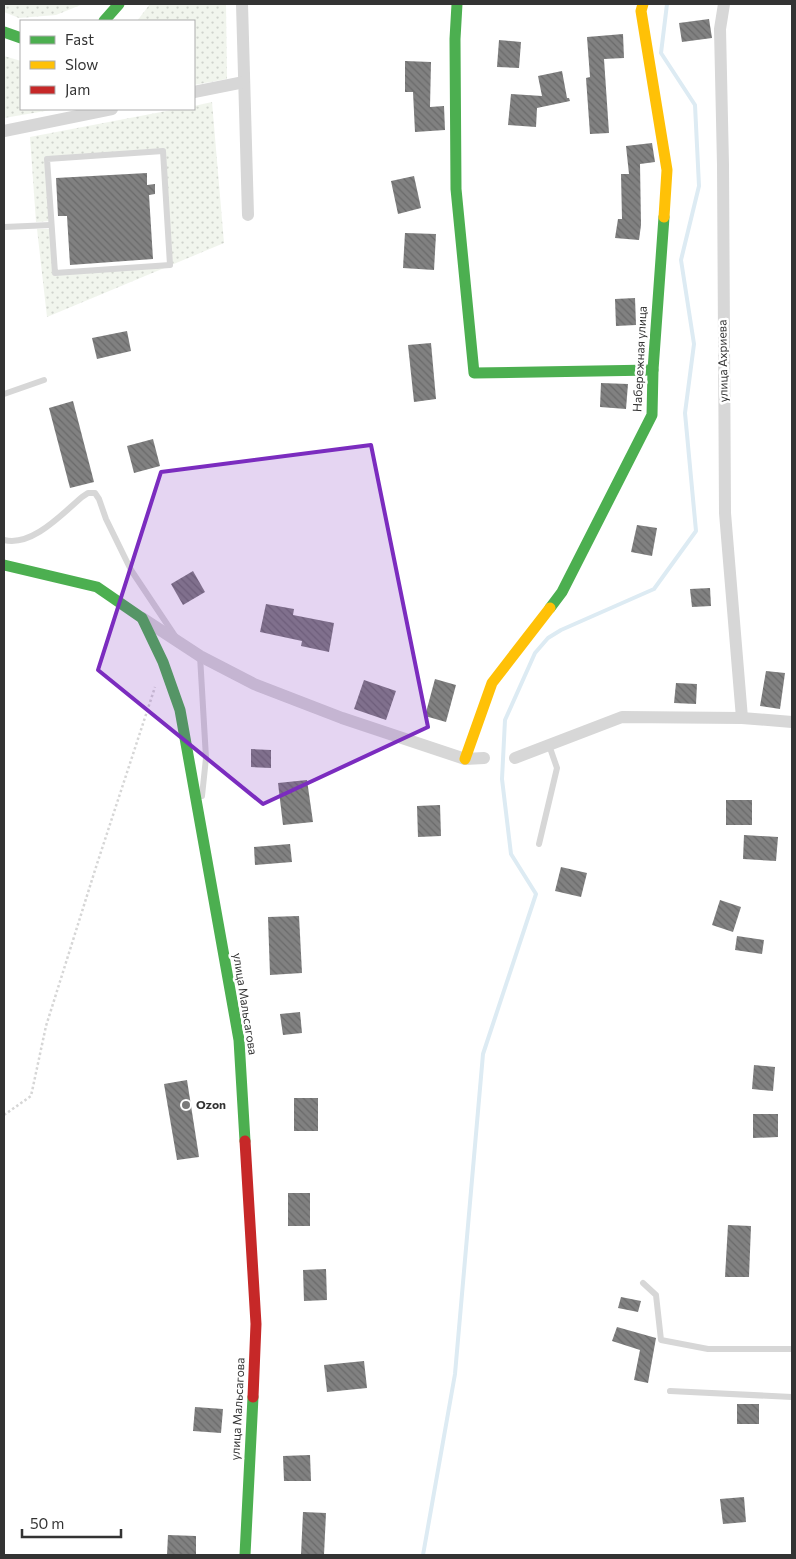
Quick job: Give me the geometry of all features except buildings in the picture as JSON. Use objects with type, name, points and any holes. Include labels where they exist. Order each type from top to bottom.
[{"type":"main road","points":[[105,20],[119,4]]},
{"type":"main road","points":[[457,4],[455,39],[456,189],[474,373],[652,370]]},
{"type":"main road","name":"Набережная улица","points":[[465,759],[492,683],[562,592],[652,415],[652,370],[668,170],[641,11],[643,4]]},
{"type":"main road","points":[[4,32],[20,38]]},
{"type":"main road","name":"улица Мальсагова","points":[[4,565],[97,587],[142,618],[163,662],[180,710],[240,1050],[256,1324],[245,1555]]},
{"type":"street","points":[[242,4],[248,215]]},
{"type":"street","name":"улица Ахриева","points":[[724,4],[720,29],[723,166],[725,513],[742,718]]},
{"type":"street","points":[[195,92],[244,82]]},
{"type":"street","points":[[4,131],[107,110]]},
{"type":"street","points":[[142,618],[200,656],[254,684],[342,718],[465,759],[484,758]]},
{"type":"street","points":[[515,758],[622,717],[742,718],[792,722]]},
{"type":"lane","points":[[162,150],[170,265],[55,273],[51,225],[47,159],[162,150]]},
{"type":"lane","points":[[4,226],[51,225]]},
{"type":"lane","points":[[4,394],[44,380]]},
{"type":"lane","points":[[4,540],[13,542],[43,530],[82,497],[88,493],[95,494],[131,570],[179,642]]},
{"type":"lane","points":[[199,814],[206,758],[200,656]]},
{"type":"lane","points":[[539,844],[557,768],[549,745]]},
{"type":"lane","points":[[644,1283],[656,1295],[661,1340],[708,1349],[792,1349]]},
{"type":"lane","points":[[670,1392],[792,1397]]},
{"type":"path","points":[[4,1114],[31,1096],[46,1026],[163,662]]},
{"type":"highlighted area","points":[[371,445],[428,727],[263,804],[98,670],[161,472]]},
{"type":"shaded area","points":[[4,4],[83,4],[56,15],[19,18],[4,12]]},
{"type":"shaded area","points":[[150,4],[226,4],[227,79],[195,85],[195,20],[138,20]]},
{"type":"shaded area","points":[[4,56],[20,61],[20,110],[51,110],[4,118]]},
{"type":"shaded area","points":[[212,102],[224,243],[47,317],[37,229],[52,229],[55,273],[170,265],[163,151],[47,159],[51,221],[36,222],[30,137],[172,110],[195,110],[195,106]]},
{"type":"waterway","points":[[423,1555],[455,1374],[483,1054],[536,894],[511,854],[502,779],[505,720],[535,653],[548,638],[561,630],[654,589],[696,531],[685,413],[694,344],[681,260],[699,186],[695,105],[661,53],[667,4]]},
{"type":"traffic: fast","points":[[105,20],[119,4]]},
{"type":"traffic: fast","points":[[457,4],[455,39],[456,189],[474,373],[653,370]]},
{"type":"traffic: fast","points":[[4,32],[20,38]]},
{"type":"traffic: fast","points":[[550,608],[562,592],[652,415],[653,370],[664,217]]},
{"type":"traffic: fast","points":[[4,565],[97,587],[142,618],[163,662],[180,710],[239,1040],[245,1141]]},
{"type":"traffic: fast","points":[[245,1555],[253,1397]]},
{"type":"traffic: slow","points":[[643,4],[641,11],[667,170],[664,217]]},
{"type":"traffic: slow","points":[[465,759],[492,683],[550,608]]},
{"type":"traffic: jam","points":[[245,1141],[256,1324],[253,1397]]},
{"type":"place","name":"Ozon","points":[[186,1105]]}]
